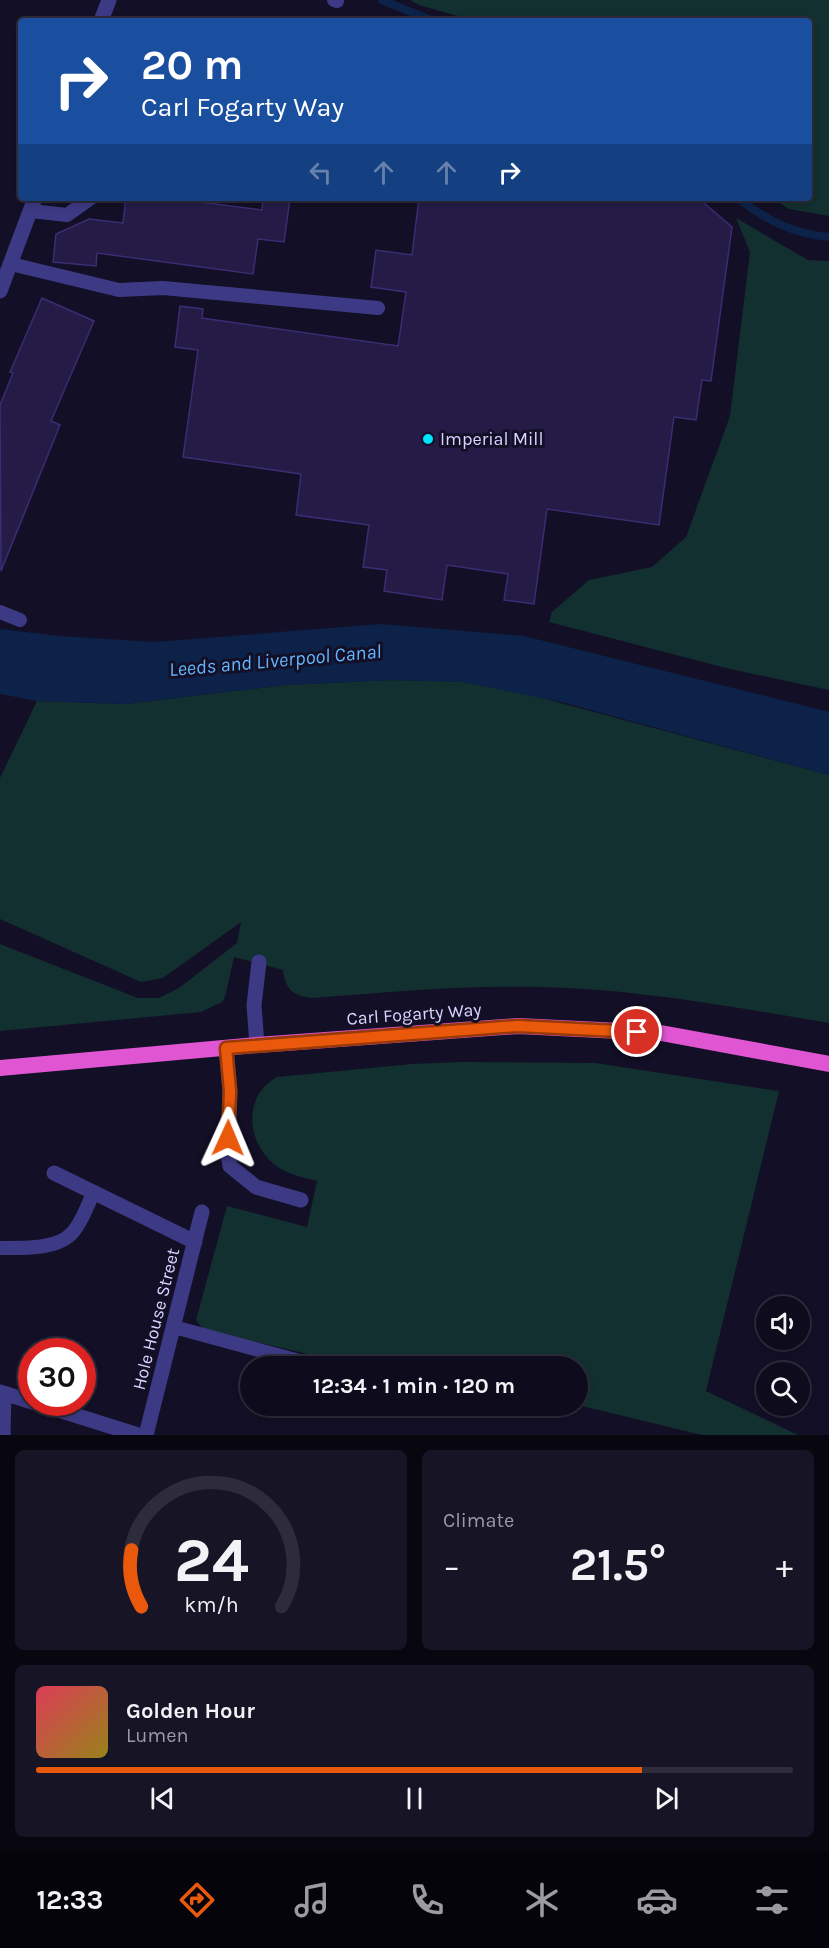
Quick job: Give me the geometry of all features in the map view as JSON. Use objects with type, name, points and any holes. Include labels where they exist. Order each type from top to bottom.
[{"type":"highway","name":"Carl Fogarty Way","points":[[0,1068],[257,1045],[518,1026],[661,1033],[829,1064]]},
{"type":"street","points":[[102,18],[109,0]]},
{"type":"street","points":[[0,291],[6,262],[33,205]]},
{"type":"street","points":[[257,1045],[254,1005],[259,962]]},
{"type":"street","points":[[226,1048],[230,1091],[228,1155],[230,1166],[256,1187],[302,1200]]},
{"type":"street","points":[[54,1173],[195,1242]]},
{"type":"street","name":"Hole House Street","points":[[146,1435],[202,1212]]},
{"type":"street","points":[[3,1435],[2,1393],[18,1398]]},
{"type":"street","points":[[77,1416],[138,1435]]},
{"type":"lane","points":[[33,205],[67,215],[87,201]]},
{"type":"lane","points":[[6,262],[119,290],[163,288],[378,308]]},
{"type":"lane","points":[[0,612],[20,620]]},
{"type":"lane","points":[[0,1248],[42,1246],[64,1240],[74,1231],[93,1194]]},
{"type":"lane","points":[[174,1327],[281,1356]]},
{"type":"green space","points":[[410,0],[829,0],[829,216],[789,209],[776,201],[812,201],[812,18],[464,18],[419,5]]},
{"type":"green space","points":[[736,218],[808,260],[829,261],[829,690],[730,669],[549,622],[552,612],[589,580],[652,567],[686,537],[730,416],[750,252]]},
{"type":"green space","points":[[392,680],[463,682],[523,693],[829,775],[829,1023],[685,1000],[576,988],[454,988],[312,998],[291,990],[283,970],[234,957],[222,1002],[201,1012],[0,1031],[0,944],[138,998],[159,998],[179,988],[237,943],[241,922],[163,978],[141,982],[0,919],[0,778],[37,701],[125,704],[286,685]]},
{"type":"green space","points":[[595,1063],[779,1091],[706,1391],[798,1435],[702,1435],[588,1407],[588,1356],[316,1356],[204,1330],[196,1320],[227,1206],[307,1227],[317,1181],[281,1169],[261,1149],[255,1136],[252,1123],[253,1110],[257,1097],[265,1086],[277,1077],[412,1064]]},
{"type":"water","name":"Leeds and Liverpool Canal","points":[[381,624],[524,636],[829,712],[829,775],[565,703],[463,682],[392,680],[286,685],[125,704],[37,701],[0,694],[0,629],[60,636],[154,642]]},
{"type":"building","points":[[126,201],[192,201],[262,210],[263,201],[290,201],[284,242],[258,239],[253,274],[97,253],[96,266],[53,262],[56,234],[89,219],[123,223]]},
{"type":"building","name":"Imperial Mill","points":[[419,201],[702,201],[732,227],[711,381],[702,380],[696,420],[674,417],[659,525],[547,509],[534,604],[504,600],[508,574],[447,565],[442,600],[384,591],[387,570],[363,567],[369,525],[296,515],[301,474],[183,457],[198,350],[175,347],[180,306],[203,309],[202,318],[398,346],[406,292],[371,287],[376,250],[412,255]]},
{"type":"building","points":[[42,298],[94,321],[51,421],[60,425],[1,571],[0,405],[13,373],[10,372]]},
{"type":"waterway","points":[[382,0],[426,18]]},
{"type":"waterway","points":[[742,201],[780,225],[804,233],[829,237]]},
{"type":"place","name":"Imperial Mill","points":[[428,439]]},
{"type":"route","points":[[228,1138],[230,1091],[226,1048],[518,1026],[637,1032]]}]
